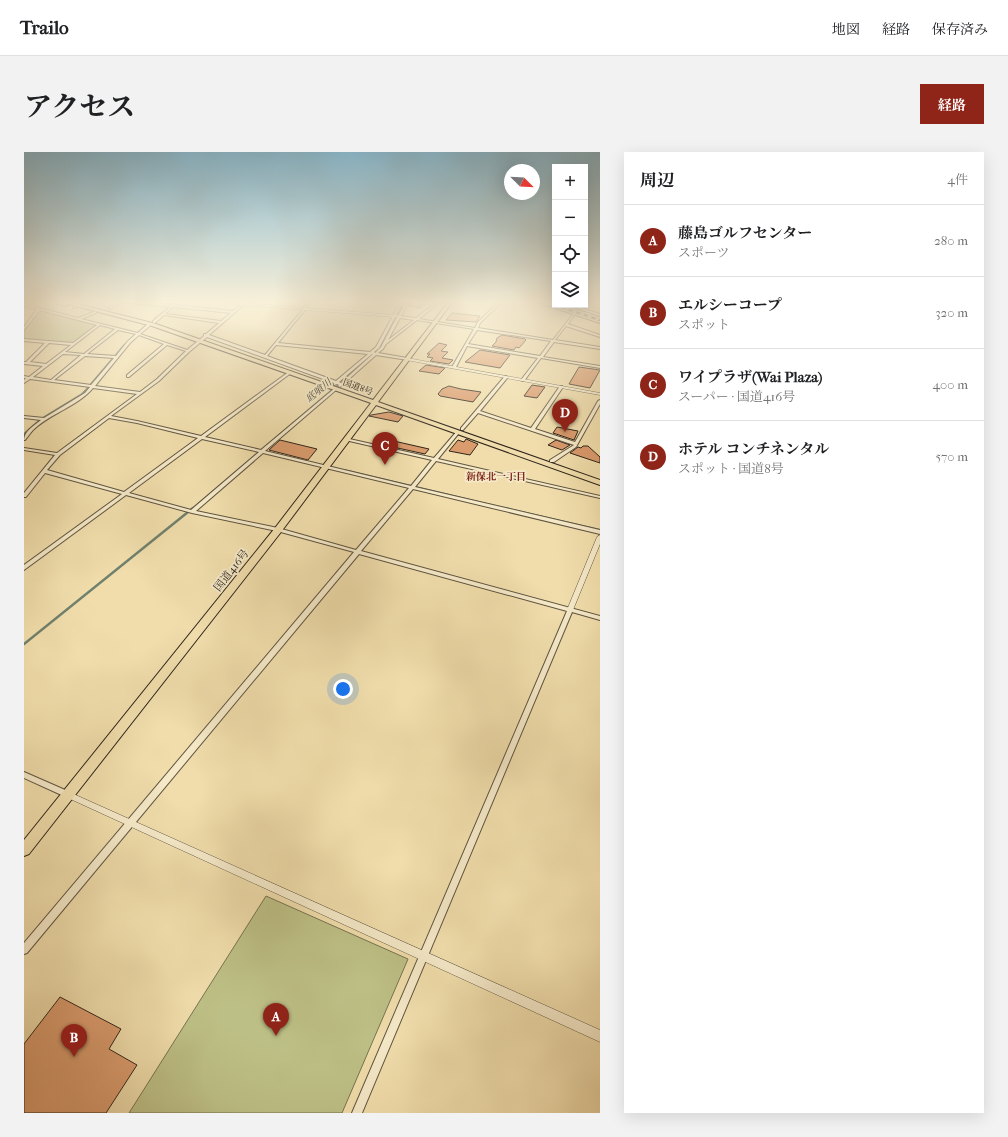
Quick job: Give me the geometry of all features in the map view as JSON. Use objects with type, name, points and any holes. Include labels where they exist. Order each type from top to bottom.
[{"type":"highway","name":"国道8号","points":[[225,346],[290,372],[338,385]]},
{"type":"highway","name":"国道8号","points":[[228,346],[338,385],[600,483]]},
{"type":"highway","name":"国道416号","points":[[24,850],[278,530],[417,346]]},
{"type":"highway","name":"国道8号","points":[[460,431],[600,478]]},
{"type":"street","points":[[25,363],[44,346]]},
{"type":"street","points":[[24,382],[72,346]]},
{"type":"street","points":[[52,380],[96,346]]},
{"type":"street","points":[[24,439],[32,429],[44,419],[86,394],[127,346]]},
{"type":"street","points":[[128,376],[164,346]]},
{"type":"street","points":[[172,346],[188,351]]},
{"type":"street","points":[[24,496],[58,454],[158,380],[194,346]]},
{"type":"street","points":[[230,346],[265,357],[338,385]]},
{"type":"street","points":[[265,357],[274,346]]},
{"type":"street","points":[[295,346],[372,353],[600,394]]},
{"type":"street","points":[[192,512],[338,385],[378,346]]},
{"type":"street","points":[[338,385],[377,354],[383,346]]},
{"type":"street","points":[[454,368],[466,346]]},
{"type":"street","points":[[471,346],[600,367]]},
{"type":"street","points":[[523,380],[550,346]]},
{"type":"street","points":[[588,346],[600,348]]},
{"type":"street","points":[[62,353],[116,357]]},
{"type":"street","points":[[25,363],[47,365]]},
{"type":"street","points":[[24,568],[290,372]]},
{"type":"street","points":[[24,377],[141,393]]},
{"type":"street","points":[[24,950],[357,552],[506,377]]},
{"type":"street","points":[[532,430],[561,387]]},
{"type":"street","points":[[552,461],[576,444],[600,401]]},
{"type":"street","points":[[477,411],[576,444]]},
{"type":"street","points":[[24,417],[44,419]]},
{"type":"street","points":[[108,417],[137,422],[325,468],[600,532]]},
{"type":"street","points":[[346,439],[600,497]]},
{"type":"street","points":[[24,449],[58,454]]},
{"type":"street","points":[[44,471],[192,512],[278,530],[600,618]]},
{"type":"street","points":[[357,1113],[600,537]]},
{"type":"street","points":[[24,775],[600,1036]]},
{"type":"green space","points":[[266,896],[408,959],[342,1113],[129,1113]]},
{"type":"building","points":[[436,346],[446,346],[441,351],[448,352],[442,358],[453,360],[449,364],[430,361],[433,358],[427,357],[430,354],[427,354]]},
{"type":"building","points":[[492,346],[521,346],[519,348],[516,347],[514,350]]},
{"type":"building","points":[[480,350],[510,355],[500,368],[465,362]]},
{"type":"building","points":[[426,365],[445,368],[439,374],[419,371]]},
{"type":"building","points":[[579,367],[600,370],[590,388],[569,384]]},
{"type":"building","points":[[532,385],[545,387],[537,398],[524,396]]},
{"type":"building","points":[[449,386],[481,392],[473,402],[440,396],[438,394],[442,389]]},
{"type":"building","points":[[389,412],[403,416],[398,422],[369,416],[371,415]]},
{"type":"building","points":[[557,427],[578,431],[574,440],[553,433]]},
{"type":"building","points":[[385,439],[429,449],[425,454],[384,445]]},
{"type":"building","points":[[466,439],[478,444],[470,455],[449,451],[458,440],[464,442]]},
{"type":"building","points":[[280,440],[317,449],[308,460],[269,450]]},
{"type":"building","points":[[556,440],[570,445],[562,450],[548,445]]},
{"type":"building","points":[[583,446],[588,446],[600,457],[600,463],[570,453],[578,447],[581,448]]},
{"type":"building","points":[[60,997],[121,1029],[109,1049],[137,1065],[106,1113],[24,1113],[24,1044]]},
{"type":"waterway","points":[[84,392],[123,346]]},
{"type":"waterway","name":"底喰川","points":[[372,355],[382,346]]},
{"type":"waterway","name":"底喰川","points":[[330,392],[367,360]]},
{"type":"waterway","points":[[192,509],[331,391]]},
{"type":"waterway","points":[[24,434],[41,419],[84,392]]},
{"type":"waterway","points":[[344,470],[508,509]]},
{"type":"waterway","points":[[24,644],[193,508]]},
{"type":"waterway","points":[[504,508],[599,530]]},
{"type":"place","name":"ホテル コンチネンタル","points":[[565,432]]},
{"type":"place","name":"ワイプラザ(Wai Plaza)","points":[[385,465]]},
{"type":"place","name":"藤島ゴルフセンター","points":[[276,1036]]},
{"type":"place","name":"エルシーコープ","points":[[74,1057]]},
{"type":"district","name":"新保北一丁目","points":[[496,476]]}]
